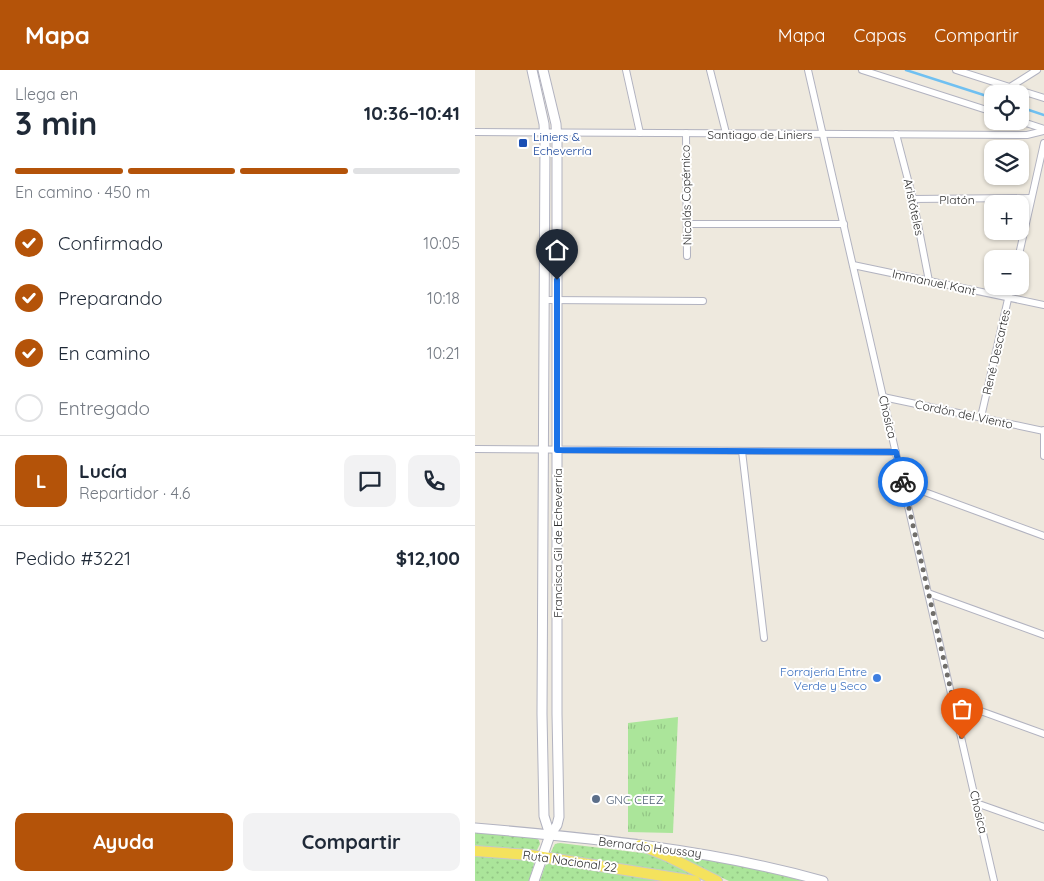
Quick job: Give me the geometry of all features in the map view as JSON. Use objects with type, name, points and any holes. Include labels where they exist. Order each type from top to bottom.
[{"type":"main road","points":[[640,845],[717,881]]},
{"type":"main road","name":"Ruta Nacional 22","points":[[475,851],[543,857],[695,881]]},
{"type":"street","name":"Francisca Gil de Echeverría","points":[[532,70],[545,133],[542,714],[544,816],[550,835]]},
{"type":"street","name":"Francisca Gil de Echeverría","points":[[534,881],[550,835],[557,825],[559,817],[557,714],[557,133],[543,70]]},
{"type":"street","points":[[626,70],[640,133]]},
{"type":"street","points":[[710,70],[726,133]]},
{"type":"street","name":"Chosica","points":[[808,70],[995,881]]},
{"type":"street","points":[[862,70],[984,109]]},
{"type":"street","points":[[956,70],[1004,85]]},
{"type":"street","points":[[1013,85],[1037,70]]},
{"type":"street","points":[[1029,93],[1044,98]]},
{"type":"street","points":[[1029,124],[1044,130]]},
{"type":"street","name":"Santiago de Liniers","points":[[475,132],[1027,134],[1044,130]]},
{"type":"street","name":"Nicolás Copérnico","points":[[686,133],[687,256]]},
{"type":"street","name":"Aristóteles","points":[[896,134],[913,199],[929,281]]},
{"type":"street","points":[[1020,250],[1044,143]]},
{"type":"street","name":"Platón","points":[[913,199],[1031,198]]},
{"type":"street","points":[[687,224],[844,224]]},
{"type":"street","name":"Immanuel Kant","points":[[853,265],[1044,305]]},
{"type":"street","name":"René Descartes","points":[[981,418],[1010,295]]},
{"type":"street","points":[[545,300],[703,301]]},
{"type":"street","name":"Cordón del Viento","points":[[883,397],[1044,430]]},
{"type":"street","points":[[1044,430],[1044,456]]},
{"type":"street","points":[[475,450],[896,452]]},
{"type":"street","points":[[742,451],[764,638]]},
{"type":"street","points":[[903,484],[1044,536]]},
{"type":"street","points":[[928,592],[1044,635]]},
{"type":"street","points":[[953,701],[1044,734]]},
{"type":"street","points":[[542,714],[557,714]]},
{"type":"street","points":[[977,803],[1044,827]]},
{"type":"street","name":"Bernardo Houssay","points":[[475,828],[640,845],[735,859],[823,881]]},
{"type":"green space","points":[[678,717],[673,833],[628,832],[628,723]]},
{"type":"green space","points":[[475,832],[534,837],[539,840],[540,844],[537,850],[475,846]]},
{"type":"green space","points":[[560,843],[650,854],[704,879],[551,852],[555,844]]},
{"type":"green space","points":[[670,853],[744,866],[803,881],[729,881]]},
{"type":"green space","points":[[475,855],[533,860],[534,864],[529,881],[475,881]]},
{"type":"green space","points":[[549,862],[671,881],[540,881],[545,866]]},
{"type":"waterway","points":[[906,70],[984,95]]},
{"type":"waterway","points":[[1029,110],[1044,115]]},
{"type":"way so far","points":[[903,482],[962,739]]},
{"type":"place","name":"Liniers & Echeverría","points":[[523,143]]},
{"type":"place","name":"Forrajería Entre Verde y Seco","points":[[877,678]]},
{"type":"place","name":"GNC CEEZ","points":[[596,799]]},
{"type":"route","points":[[557,280],[557,450],[896,452],[903,482]]}]
